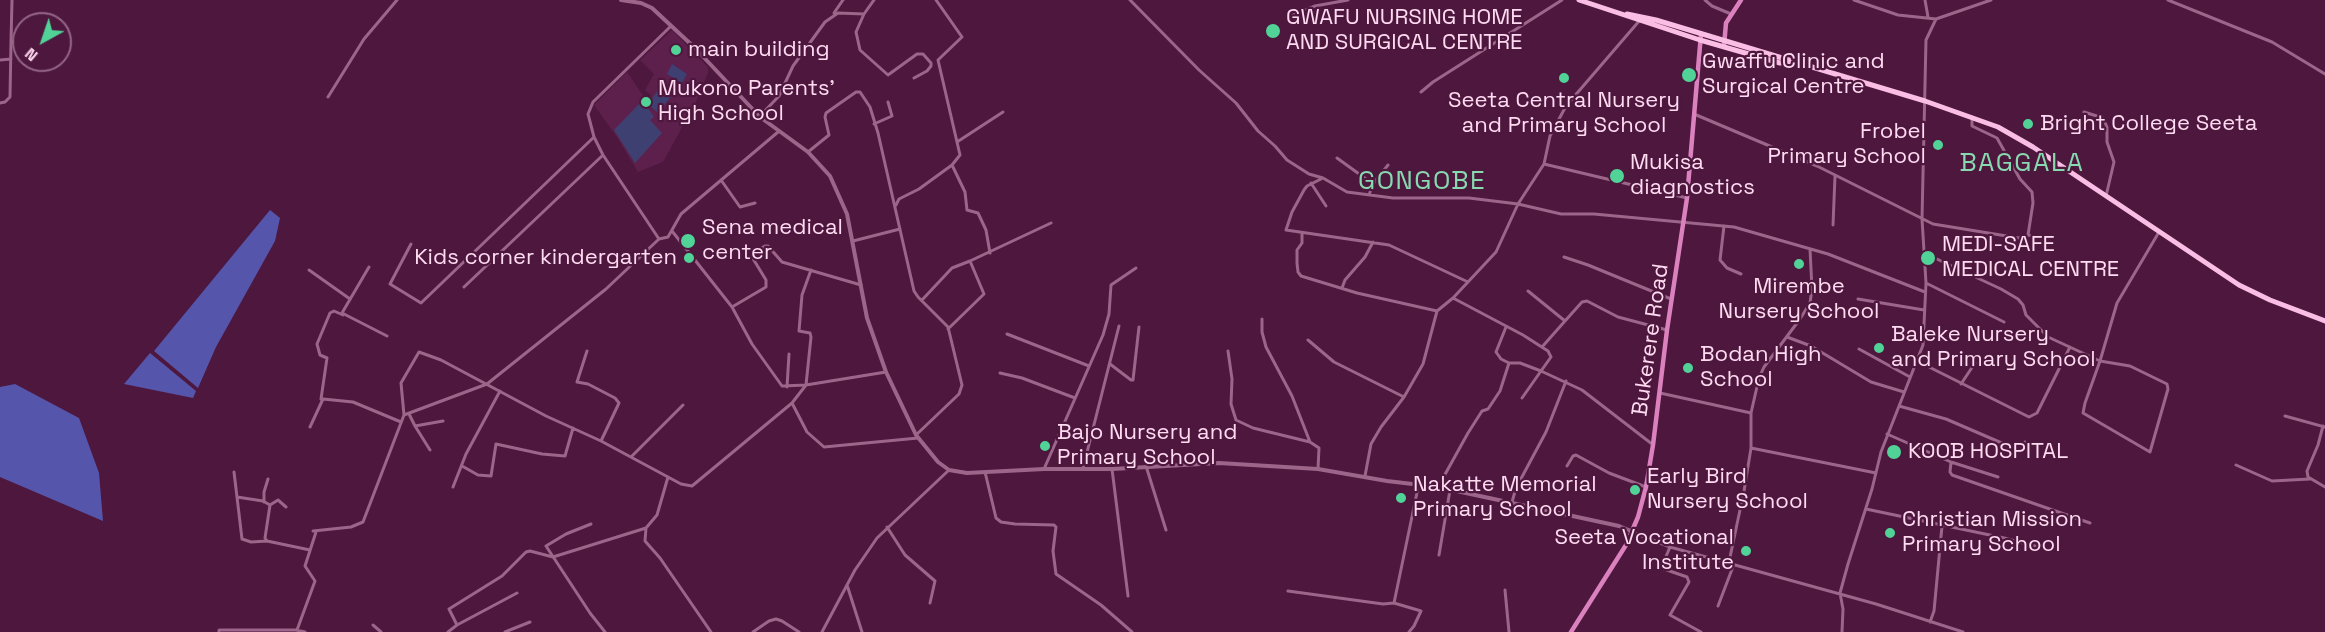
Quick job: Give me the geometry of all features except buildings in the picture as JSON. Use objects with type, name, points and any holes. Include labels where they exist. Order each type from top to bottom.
[{"type":"highway","points":[[1579,0],[1642,17],[1701,37]]},
{"type":"highway","points":[[1627,14],[1640,20],[1800,63],[1925,101],[1998,127],[2033,147],[2239,285],[2270,300],[2325,321]]},
{"type":"main road","points":[[1724,44],[1726,23],[1741,0]]},
{"type":"main road","name":"Bukerere Road","points":[[1571,632],[1618,559],[1638,517],[1646,487],[1671,299],[1688,198],[1701,37]]},
{"type":"street","points":[[0,103],[10,97],[12,0]]},
{"type":"street","points":[[327,97],[364,39],[397,0]]},
{"type":"street","points":[[621,0],[647,5],[671,26],[760,117],[808,152],[836,186],[847,214],[870,329],[886,372],[917,437],[938,462],[949,470],[957,473],[1112,469],[1219,463],[1318,469],[1387,481],[1419,483],[1619,526],[1670,547],[1840,593],[1964,632]]},
{"type":"street","points":[[760,117],[778,96],[793,66],[843,0]]},
{"type":"street","points":[[874,0],[864,14],[856,32],[857,43],[861,50],[888,75],[918,54],[923,54],[931,66],[914,78]]},
{"type":"street","points":[[896,206],[899,199],[919,189],[952,165],[960,156],[938,60],[962,35],[936,0]]},
{"type":"street","points":[[1130,0],[1199,70],[1236,103],[1258,131],[1287,160],[1309,174],[1323,178],[1347,192],[1369,195],[1469,198],[1518,204],[1561,214],[1593,214],[1724,225],[1810,249],[1861,266],[1925,292]]},
{"type":"street","points":[[1289,17],[1315,6],[1348,0]]},
{"type":"street","points":[[1421,92],[1433,82],[1562,0]]},
{"type":"street","points":[[1603,7],[1605,0]]},
{"type":"street","points":[[1706,0],[1712,6],[1731,14]]},
{"type":"street","points":[[1854,0],[1898,15],[1936,19]]},
{"type":"street","points":[[1925,0],[1928,17]]},
{"type":"street","points":[[1842,632],[1843,609],[1840,593],[1887,434],[1923,345],[1926,283],[1922,219],[1925,46],[1936,19],[1976,2],[1991,0]]},
{"type":"street","points":[[2168,0],[2272,42],[2325,74]]},
{"type":"street","points":[[2179,5],[2183,0]]},
{"type":"street","points":[[833,14],[864,14]]},
{"type":"street","points":[[1365,476],[1371,444],[1404,397],[1423,364],[1437,311],[1453,298],[1496,252],[1518,204],[1544,164],[1550,136],[1566,106],[1640,20]]},
{"type":"street","points":[[659,239],[603,155],[594,137],[588,114],[593,102],[671,26]]},
{"type":"street","points":[[0,60],[11,59]]},
{"type":"street","points":[[792,403],[807,432],[824,447],[917,437],[959,394],[962,388],[948,329],[914,291],[887,167],[866,100],[860,92],[856,92],[826,113],[829,135],[808,152]]},
{"type":"street","points":[[874,124],[892,116],[888,102]]},
{"type":"street","points":[[957,142],[1003,112]]},
{"type":"street","points":[[2084,112],[2103,118],[2107,127],[2107,142],[2114,162],[2106,196]]},
{"type":"street","points":[[1694,114],[1817,166],[1933,224],[2019,238],[2028,235],[2048,238]]},
{"type":"street","points":[[1972,117],[1971,124],[1974,127],[1994,136],[1999,142],[2020,179],[2032,192],[2028,235]]},
{"type":"street","points":[[404,415],[487,384],[606,289],[659,239],[668,237],[681,214],[778,132]]},
{"type":"street","points":[[411,244],[390,284],[421,303],[594,137]]},
{"type":"street","points":[[464,287],[603,155]]},
{"type":"street","points":[[1337,158],[1373,184]]},
{"type":"street","points":[[1544,164],[1688,198]]},
{"type":"street","points":[[952,165],[965,192],[967,210],[978,213],[986,230],[990,253]]},
{"type":"street","points":[[1369,195],[1373,184],[1388,165]]},
{"type":"street","points":[[1833,225],[1835,177]]},
{"type":"street","points":[[1323,178],[1311,183],[1304,190],[1285,228],[1287,231],[1389,245],[1468,282]]},
{"type":"street","points":[[721,180],[740,207],[755,203]]},
{"type":"street","points":[[1311,183],[1326,206]]},
{"type":"street","points":[[922,300],[952,268],[990,253],[1051,223]]},
{"type":"street","points":[[1724,225],[1720,260],[1727,268],[1741,274]]},
{"type":"street","points":[[853,241],[900,229]]},
{"type":"street","points":[[672,231],[732,307],[752,344],[782,386],[806,385],[886,372]]},
{"type":"street","points":[[1924,253],[2018,299],[2026,315],[2043,333],[2100,361],[2130,366],[2153,379],[2164,382],[2168,386],[2150,452],[2082,414],[2100,361],[2117,303],[2159,232]]},
{"type":"street","points":[[1302,233],[1302,243],[1297,250],[1299,274],[1342,288],[1437,311]]},
{"type":"street","points":[[1342,288],[1373,242]]},
{"type":"street","points":[[732,307],[766,287],[766,280],[752,257],[753,253],[765,246],[768,246],[776,258],[782,262],[862,285]]},
{"type":"street","points":[[1728,563],[1744,492],[1751,448],[1750,413],[1759,378],[1768,361],[1800,319],[1812,297],[1810,249]]},
{"type":"street","points":[[1563,257],[1671,299]]},
{"type":"street","points":[[948,329],[984,294],[970,261]]},
{"type":"street","points":[[343,315],[369,267]]},
{"type":"street","points":[[1044,469],[1107,322],[1111,285],[1136,268]]},
{"type":"street","points":[[309,270],[351,299]]},
{"type":"street","points":[[297,630],[315,581],[305,566],[314,532],[351,527],[363,522],[404,415],[401,383],[419,352],[441,360],[685,486],[692,486],[792,403],[806,385],[811,337],[810,333],[799,331],[802,295],[811,270]]},
{"type":"street","points":[[1926,283],[2004,322]]},
{"type":"street","points":[[1528,291],[1565,321]]},
{"type":"street","points":[[1453,298],[1548,351],[1551,357],[1522,398]]},
{"type":"street","points":[[1858,299],[1924,310]]},
{"type":"street","points":[[1542,347],[1582,302],[1587,301],[1618,317],[1667,330]]},
{"type":"street","points":[[310,427],[321,400],[327,358],[320,355],[317,344],[330,313],[334,311],[387,336]]},
{"type":"street","points":[[1262,320],[1266,347],[1292,396],[1310,442],[1319,450],[1318,469]]},
{"type":"street","points":[[1083,468],[1119,326]]},
{"type":"street","points":[[1110,364],[1133,380],[1139,327]]},
{"type":"street","points":[[1506,327],[1496,352],[1501,359],[1541,371],[1582,390],[1653,445]]},
{"type":"street","points":[[1007,334],[1089,366]]},
{"type":"street","points":[[1787,337],[1811,346],[1871,382],[1904,392]]},
{"type":"street","points":[[1308,340],[1334,362],[1404,397]]},
{"type":"street","points":[[1917,361],[2029,417],[2037,413],[2070,347]]},
{"type":"street","points":[[1859,349],[1910,377]]},
{"type":"street","points":[[587,351],[577,381],[615,398],[619,403],[601,441]]},
{"type":"street","points":[[1228,351],[1232,379],[1231,404],[1236,420],[1253,428],[1310,442]]},
{"type":"street","points":[[787,387],[789,354]]},
{"type":"street","points":[[1438,487],[1482,411],[1488,409],[1500,391],[1509,363]]},
{"type":"street","points":[[1961,384],[1975,363]]},
{"type":"street","points":[[1000,373],[1022,378],[1075,398]]},
{"type":"street","points":[[1512,502],[1516,488],[1546,432],[1566,381]]},
{"type":"street","points":[[453,487],[500,391]]},
{"type":"street","points":[[1660,393],[1750,413]]},
{"type":"street","points":[[321,400],[353,402],[401,422]]},
{"type":"street","points":[[631,457],[683,405]]},
{"type":"street","points":[[1899,406],[1946,419],[2018,450],[2022,449],[2025,442]]},
{"type":"street","points":[[409,414],[430,450]]},
{"type":"street","points":[[2285,416],[2324,427],[2307,471],[2310,479]]},
{"type":"street","points":[[415,426],[443,421]]},
{"type":"street","points":[[462,466],[478,475],[491,476],[496,444],[543,454],[566,456],[573,428]]},
{"type":"street","points":[[1887,434],[1951,462],[1998,477]]},
{"type":"street","points":[[1751,448],[1876,473]]},
{"type":"street","points":[[1567,466],[1576,455],[1610,473],[1646,487]]},
{"type":"street","points":[[1951,462],[1952,475],[2090,523]]},
{"type":"street","points":[[2236,465],[2272,481],[2310,479],[2325,487]]},
{"type":"street","points":[[1146,466],[1166,530]]},
{"type":"street","points":[[1112,469],[1128,596]]},
{"type":"street","points":[[822,632],[866,554],[887,527],[949,470]]},
{"type":"street","points":[[234,472],[242,539],[250,542],[267,541],[310,550]]},
{"type":"street","points":[[985,472],[996,518],[1001,522],[1015,524],[1055,525],[1053,550],[1056,574],[1101,605],[1132,632]]},
{"type":"street","points":[[457,625],[449,609],[502,576],[526,552],[552,557],[646,528],[657,515],[668,477]]},
{"type":"street","points":[[264,502],[268,479]]},
{"type":"street","points":[[1394,603],[1419,483]]},
{"type":"street","points":[[1439,555],[1450,490]]},
{"type":"street","points":[[237,497],[264,502],[270,506]]},
{"type":"street","points":[[267,541],[265,532],[270,506],[278,500],[286,507]]},
{"type":"street","points":[[1866,509],[2046,549]]},
{"type":"street","points":[[591,524],[547,544],[552,557],[606,632]]},
{"type":"street","points":[[1930,622],[1934,611],[1942,526]]},
{"type":"street","points":[[887,527],[904,555],[935,581],[930,603]]},
{"type":"street","points":[[646,528],[645,541],[666,566],[711,632]]},
{"type":"street","points":[[1670,547],[1662,566],[1664,569],[1687,577],[1689,582],[1670,615],[1701,632]]},
{"type":"street","points":[[1718,606],[1734,564]]},
{"type":"street","points":[[847,585],[862,632]]},
{"type":"street","points":[[1504,590],[1509,632]]},
{"type":"street","points":[[1288,591],[1383,604],[1394,603],[1421,611],[1414,627],[1409,632]]},
{"type":"street","points":[[448,632],[517,592]]},
{"type":"street","points":[[753,632],[776,619],[799,632]]},
{"type":"street","points":[[505,632],[530,622]]},
{"type":"street","points":[[373,625],[381,632]]},
{"type":"street","points":[[219,632],[219,630],[297,630],[305,632]]},
{"type":"shaded area","name":"Mukono Parents' High School","points":[[672,30],[708,67],[708,73],[695,104],[663,162],[638,172],[594,105],[627,72],[646,100],[651,95],[645,90],[654,74],[640,60]]},
{"type":"shaded area","points":[[672,64],[687,74],[682,83],[667,74]]},
{"type":"shaded area","points":[[661,86],[673,94],[658,113],[648,104]]},
{"type":"shaded area","points":[[644,102],[654,117],[650,120],[662,133],[635,163],[614,130],[639,104]]},
{"type":"shaded area","points":[[270,210],[280,218],[275,241],[216,347],[198,388],[154,351]]},
{"type":"shaded area","points":[[150,353],[196,391],[193,398],[124,384]]},
{"type":"shaded area","points":[[15,384],[79,418],[99,473],[103,521],[0,477],[0,387]]},
{"type":"place","name":"GWAFU NURSING HOME AND SURGICAL CENTRE","points":[[1273,31]]},
{"type":"place","name":"main building","points":[[676,50]]},
{"type":"place","name":"Gwaffu Clinic and Surgical Centre","points":[[1689,75]]},
{"type":"place","name":"Seeta Central Nursery and Primary School","points":[[1564,78]]},
{"type":"place","name":"Mukono Parents' High School","points":[[646,102]]},
{"type":"place","name":"Bright College Seeta","points":[[2028,124]]},
{"type":"place","name":"Frobel Primary School","points":[[1938,145]]},
{"type":"place","name":"Mukisa diagnostics","points":[[1617,176]]},
{"type":"place","name":"Sena medical center","points":[[688,241]]},
{"type":"place","name":"Kids corner kindergarten","points":[[689,258]]},
{"type":"place","name":"MEDI-SAFE MEDICAL CENTRE","points":[[1928,258]]},
{"type":"place","name":"Mirembe Nursery School","points":[[1799,264]]},
{"type":"place","name":"Baleke Nursery and Primary School","points":[[1879,348]]},
{"type":"place","name":"Bodan High School","points":[[1688,368]]},
{"type":"place","name":"Bajo Nursery and Primary School","points":[[1045,446]]},
{"type":"place","name":"KOOB HOSPITAL","points":[[1894,452]]},
{"type":"place","name":"Early Bird Nursery School","points":[[1635,490]]},
{"type":"place","name":"Nakatte Memorial Primary School","points":[[1401,498]]},
{"type":"place","name":"Christian Mission Primary School","points":[[1890,533]]},
{"type":"place","name":"Seeta Vocational Institute","points":[[1746,551]]},
{"type":"district","name":"BAGGALA","points":[[2022,164]]},
{"type":"district","name":"GONGOBE","points":[[1422,182]]}]
